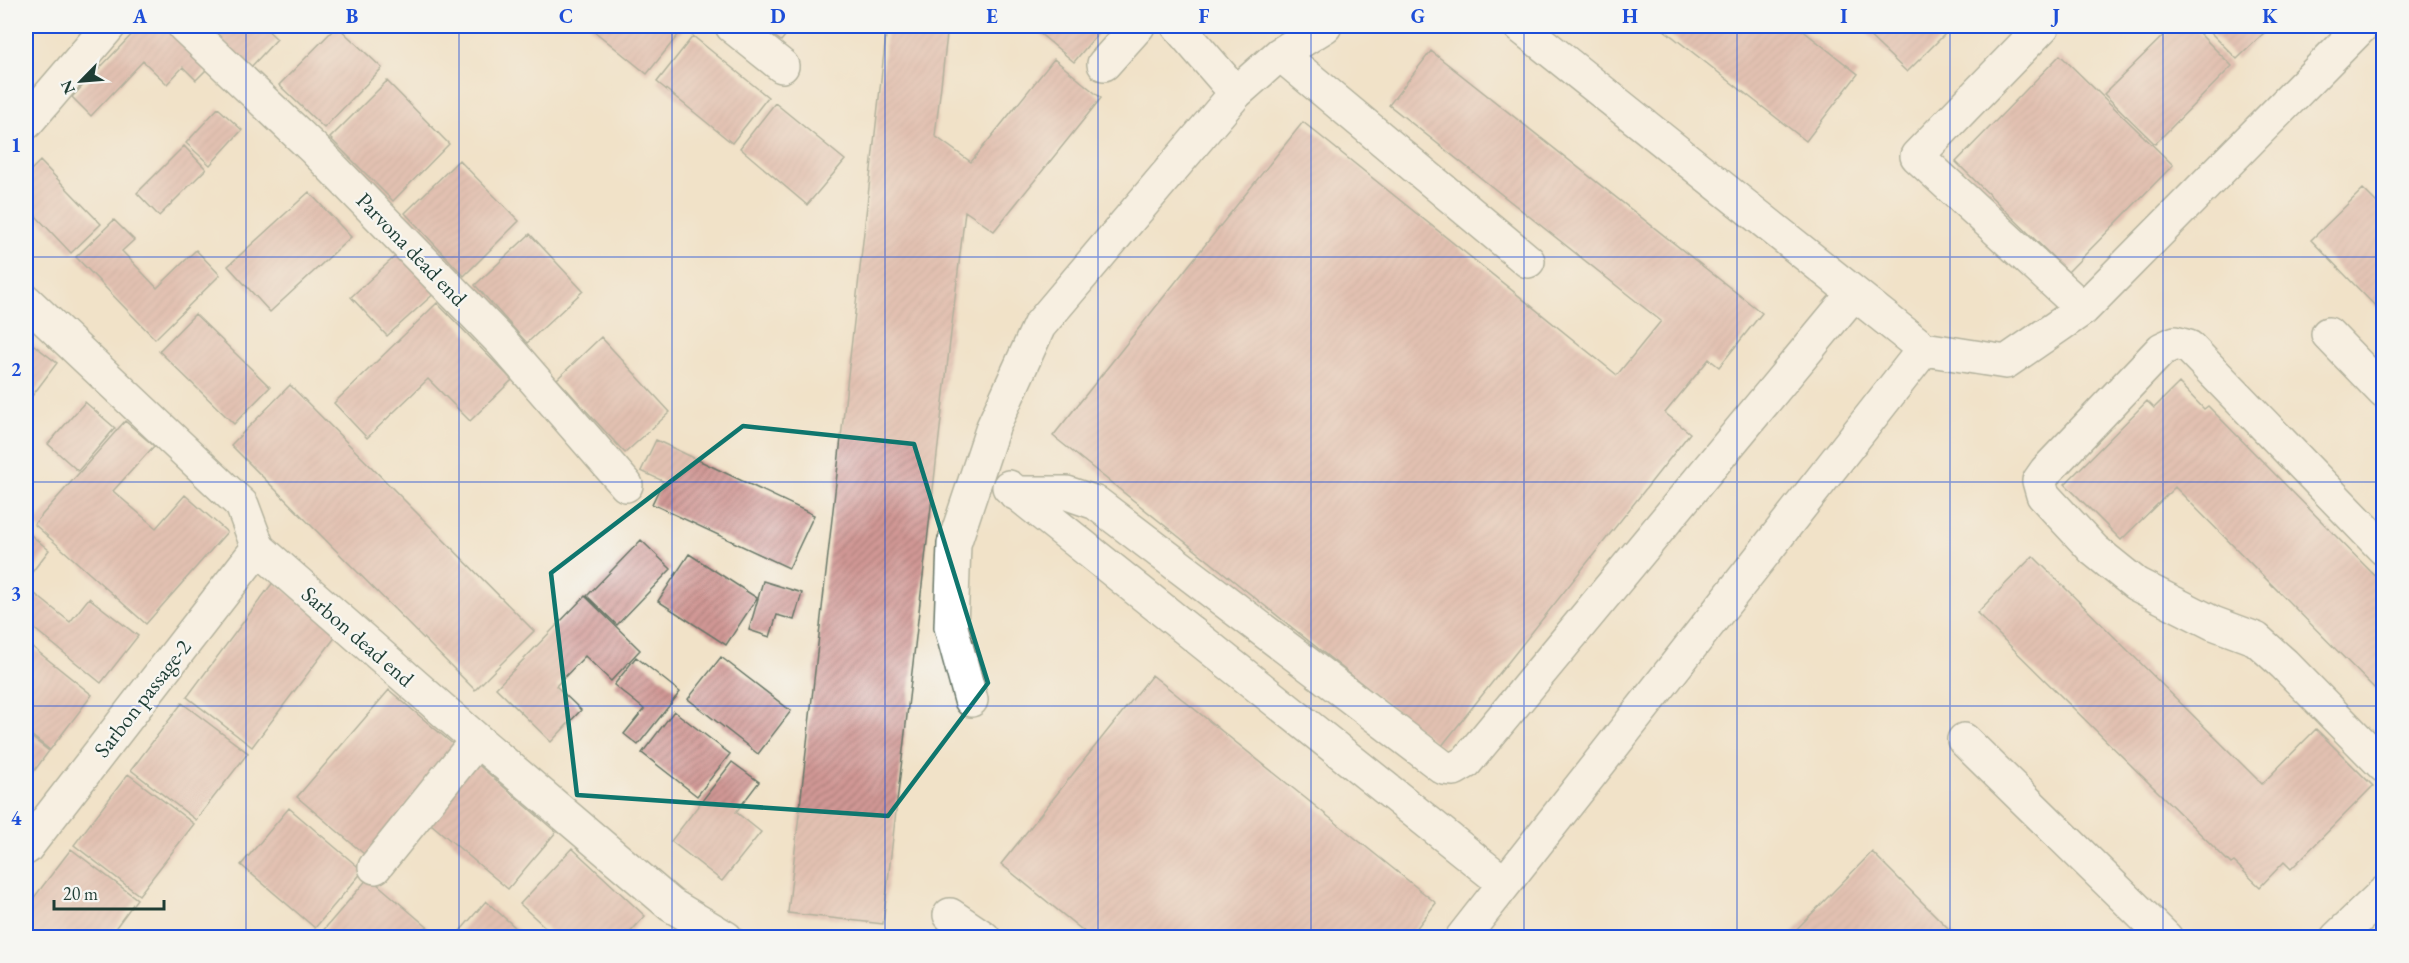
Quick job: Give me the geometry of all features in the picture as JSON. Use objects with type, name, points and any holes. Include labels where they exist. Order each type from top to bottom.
[{"type":"street","points":[[26,123],[109,26]]},
{"type":"street","name":"Parvona dead end","points":[[184,26],[314,148],[501,341],[626,485]]},
{"type":"street","points":[[732,26],[782,66]]},
{"type":"street","points":[[1104,64],[1138,26]]},
{"type":"street","points":[[1178,26],[1236,93]]},
{"type":"street","points":[[971,700],[951,627],[954,544],[993,427],[1039,327],[1236,93],[1280,54],[1325,26]]},
{"type":"street","points":[[1520,26],[1924,349],[2006,362],[2084,309],[2362,26]]},
{"type":"street","points":[[2043,26],[1917,156],[2084,309]]},
{"type":"street","points":[[1280,54],[1528,261]]},
{"type":"street","points":[[1016,493],[1066,493],[1096,503],[1444,768],[1454,769],[1466,762],[1854,293]]},
{"type":"street","name":"Sarbon dead end","points":[[26,301],[242,505],[258,548],[477,740],[671,905],[726,938]]},
{"type":"street","points":[[2328,334],[2384,392]]},
{"type":"street","points":[[2384,549],[2189,347],[2175,343],[2162,349],[2039,481],[2043,495],[2094,550],[2136,584],[2212,623],[2256,639],[2284,664],[2384,766]]},
{"type":"street","points":[[1462,938],[1924,349]]},
{"type":"street","points":[[979,464],[1504,883]]},
{"type":"street","name":"Sarbon passage-2","points":[[26,848],[258,548]]},
{"type":"street","points":[[375,867],[477,740]]},
{"type":"street","points":[[1964,740],[2166,938]]},
{"type":"street","points":[[2337,938],[2384,893]]},
{"type":"street","points":[[950,915],[984,938]]},
{"type":"highlighted area","points":[[743,426],[914,444],[988,683],[888,816],[577,795],[551,573]]},
{"type":"building","points":[[140,26],[165,26],[209,67],[196,80],[183,67],[167,84],[143,61],[91,116],[72,97]]},
{"type":"building","points":[[205,26],[263,26],[277,39],[250,68]]},
{"type":"building","points":[[337,26],[382,68],[324,128],[279,85]]},
{"type":"building","points":[[588,26],[679,26],[683,29],[647,74]]},
{"type":"building","points":[[761,26],[793,26],[781,41]]},
{"type":"building","points":[[887,26],[948,26],[935,136],[971,162],[1054,59],[1101,98],[994,231],[965,211],[883,924],[788,913]]},
{"type":"building","points":[[1031,26],[1104,26],[1074,62]]},
{"type":"building","points":[[1659,26],[1797,26],[1858,74],[1806,141]]},
{"type":"building","points":[[1859,26],[1953,26],[1907,72]]},
{"type":"building","points":[[2173,26],[2192,26],[2232,66],[2155,144],[2104,94]]},
{"type":"building","points":[[2204,26],[2264,26],[2268,29],[2237,59]]},
{"type":"building","points":[[693,36],[768,97],[732,143],[657,82]]},
{"type":"building","points":[[1431,51],[1762,313],[1719,367],[1709,359],[1665,413],[1690,433],[1441,747],[1053,436],[1303,122],[1617,375],[1661,321],[1389,105]]},
{"type":"building","points":[[2060,55],[2173,165],[2068,272],[1956,162]]},
{"type":"building","points":[[387,81],[449,144],[393,201],[330,138]]},
{"type":"building","points":[[775,103],[845,160],[807,205],[740,148]]},
{"type":"building","points":[[218,108],[242,130],[210,165],[186,143]]},
{"type":"building","points":[[184,146],[206,169],[159,216],[137,193]]},
{"type":"building","points":[[459,160],[519,221],[464,276],[405,213]]},
{"type":"building","points":[[40,161],[101,224],[71,253],[35,215],[26,224],[26,175]]},
{"type":"building","points":[[2363,189],[2384,210],[2384,315],[2311,240]]},
{"type":"building","points":[[309,192],[351,237],[270,312],[228,266]]},
{"type":"building","points":[[114,220],[134,240],[122,251],[157,288],[196,250],[220,275],[155,339],[76,257]]},
{"type":"building","points":[[530,234],[583,291],[527,343],[475,285]]},
{"type":"building","points":[[402,250],[438,290],[387,336],[351,297]]},
{"type":"building","points":[[437,303],[512,380],[470,421],[428,379],[367,438],[334,403]]},
{"type":"building","points":[[195,314],[270,387],[234,424],[159,351]]},
{"type":"building","points":[[601,337],[670,412],[625,453],[557,379]]},
{"type":"building","points":[[26,339],[57,363],[26,404]]},
{"type":"building","points":[[2179,383],[2204,409],[2208,406],[2384,585],[2384,698],[2175,487],[2121,540],[2065,484],[2147,401],[2154,408]]},
{"type":"building","points":[[290,385],[534,631],[475,690],[231,445]]},
{"type":"building","points":[[85,402],[115,428],[78,471],[48,444]]},
{"type":"building","points":[[125,421],[154,446],[113,491],[156,528],[185,495],[227,532],[146,624],[34,524]]},
{"type":"building","points":[[656,440],[814,515],[789,568],[652,504],[663,481],[641,471]]},
{"type":"building","points":[[26,531],[49,550],[26,580]]},
{"type":"building","points":[[641,540],[671,569],[617,625],[587,596]]},
{"type":"building","points":[[689,554],[757,598],[726,645],[658,601]]},
{"type":"building","points":[[2033,556],[2262,784],[2316,729],[2373,786],[2291,869],[2284,862],[2260,887],[2234,862],[2231,864],[1977,613]]},
{"type":"building","points":[[274,581],[340,631],[252,747],[187,697]]},
{"type":"building","points":[[763,581],[802,593],[794,620],[777,615],[770,637],[749,630]]},
{"type":"building","points":[[35,594],[70,622],[89,598],[138,636],[101,683],[26,622],[26,606]]},
{"type":"building","points":[[585,596],[640,650],[611,681],[585,656],[556,686],[581,710],[551,742],[496,688]]},
{"type":"building","points":[[26,642],[92,695],[50,750],[26,731]]},
{"type":"building","points":[[636,657],[680,692],[638,745],[624,734],[644,709],[614,685]]},
{"type":"building","points":[[721,657],[791,711],[758,754],[688,699]]},
{"type":"building","points":[[1152,675],[1436,903],[1409,938],[1092,938],[1001,864]]},
{"type":"building","points":[[389,690],[461,751],[370,859],[297,797]]},
{"type":"building","points":[[182,703],[248,753],[196,820],[131,770]]},
{"type":"building","points":[[674,711],[730,754],[697,796],[642,753]]},
{"type":"building","points":[[26,733],[49,751],[26,782]]},
{"type":"building","points":[[474,761],[556,832],[508,889],[425,819]]},
{"type":"building","points":[[732,762],[759,782],[736,812],[761,832],[722,881],[671,841]]},
{"type":"building","points":[[128,774],[194,824],[139,895],[74,845]]},
{"type":"building","points":[[289,808],[363,871],[315,928],[241,865]]},
{"type":"building","points":[[572,848],[645,916],[625,938],[557,938],[520,904]]},
{"type":"building","points":[[71,849],[137,899],[108,938],[26,938],[26,908]]},
{"type":"building","points":[[1872,852],[1958,938],[1788,938]]},
{"type":"building","points":[[369,877],[432,931],[427,938],[326,938],[321,933]]},
{"type":"building","points":[[486,901],[527,938],[454,938]]}]
